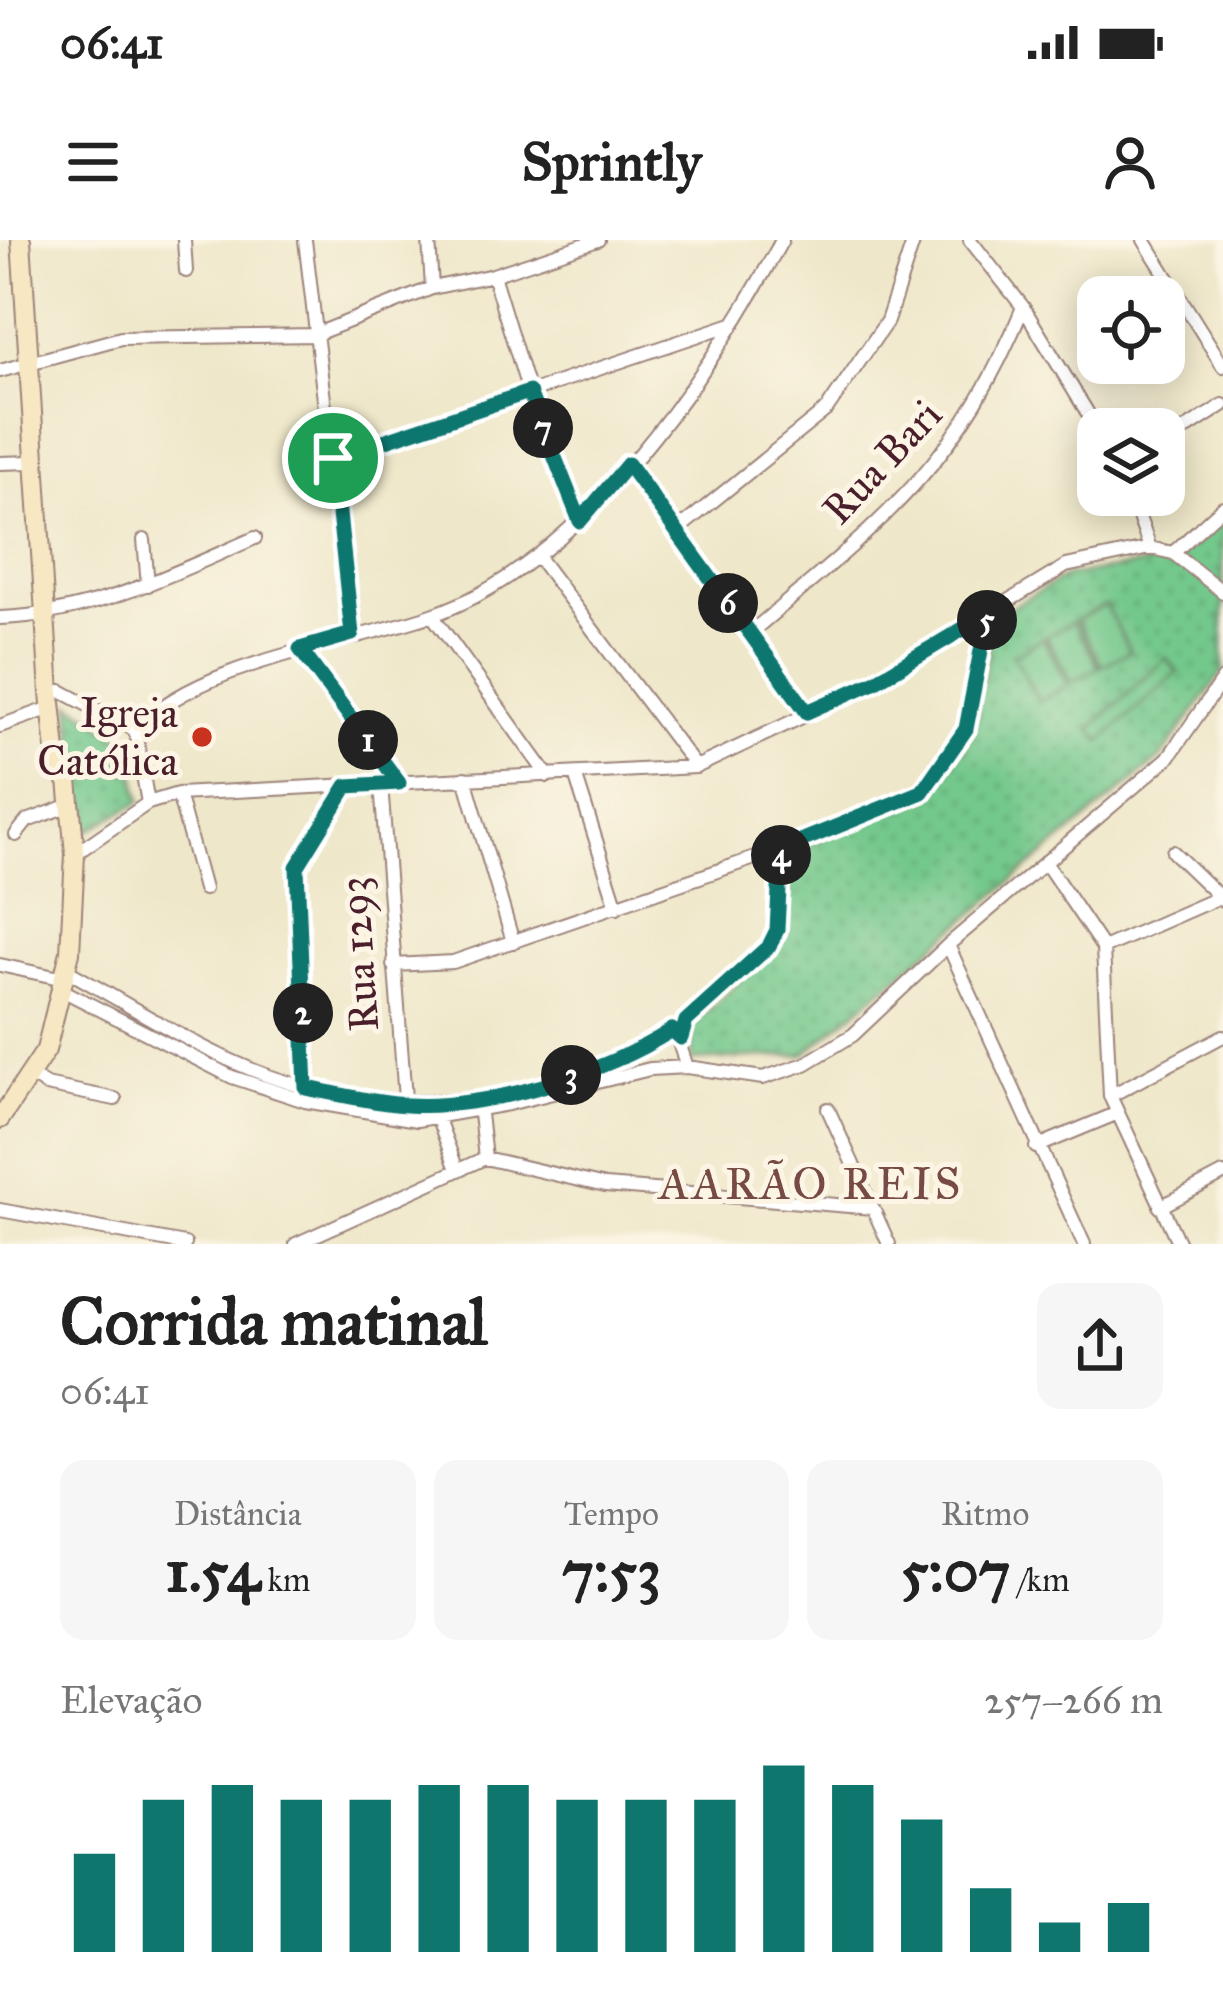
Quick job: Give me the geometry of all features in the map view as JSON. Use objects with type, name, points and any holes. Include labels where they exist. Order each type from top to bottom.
[{"type":"street","points":[[0,1119],[46,1050],[76,904],[66,779],[56,752],[32,462],[21,240]]},
{"type":"street","points":[[184,240],[186,271]]},
{"type":"street","points":[[304,240],[352,634]]},
{"type":"street","points":[[429,240],[433,288]]},
{"type":"street","points":[[542,240],[544,257]]},
{"type":"street","points":[[0,371],[121,338],[314,335],[433,288],[493,275],[598,240]]},
{"type":"street","points":[[676,531],[827,409],[887,321],[914,240]]},
{"type":"street","points":[[970,240],[1023,307],[1085,408]]},
{"type":"street","points":[[1144,240],[1155,247],[1223,366]]},
{"type":"street","points":[[135,730],[172,700],[300,649],[432,615],[499,584],[538,557],[580,521],[628,464],[733,324],[781,241]]},
{"type":"street","points":[[493,275],[529,392],[580,521]]},
{"type":"street","name":"Rua Bari","points":[[750,633],[876,525],[931,470],[994,378],[1023,307]]},
{"type":"street","points":[[333,458],[733,324]]},
{"type":"street","points":[[1185,429],[1223,405]]},
{"type":"street","points":[[0,463],[32,462]]},
{"type":"street","points":[[628,464],[807,712]]},
{"type":"street","points":[[1173,554],[1223,507]]},
{"type":"street","points":[[1139,516],[1150,548]]},
{"type":"street","points":[[0,618],[46,616],[148,585],[255,538]]},
{"type":"street","points":[[144,540],[148,585]]},
{"type":"street","points":[[75,854],[148,803],[178,794],[696,766],[874,682],[1066,566],[1150,548],[1173,554],[1223,592]]},
{"type":"street","points":[[538,557],[696,766]]},
{"type":"street","points":[[393,965],[453,962],[781,849],[922,792],[966,729],[988,614]]},
{"type":"street","points":[[432,615],[548,776]]},
{"type":"street","points":[[300,649],[399,783]]},
{"type":"street","points":[[406,1112],[478,1104],[632,1072],[687,1067],[764,1078],[805,1064],[853,1035],[948,945],[1168,758],[1223,679]]},
{"type":"street","points":[[54,697],[135,730]]},
{"type":"street","points":[[0,726],[54,697]]},
{"type":"street","points":[[135,730],[148,803]]},
{"type":"street","points":[[574,774],[617,907]]},
{"type":"street","points":[[465,778],[513,942]]},
{"type":"street","name":"Rua 1293","points":[[381,784],[406,1112]]},
{"type":"street","points":[[306,1095],[297,867],[347,786]]},
{"type":"street","points":[[178,794],[204,889]]},
{"type":"street","points":[[16,835],[27,821],[68,806]]},
{"type":"street","points":[[0,965],[64,980],[232,1078],[438,1119],[610,1064],[676,1034],[769,946],[777,930],[781,849]]},
{"type":"street","points":[[1103,948],[1221,898],[1173,852]]},
{"type":"street","points":[[1045,862],[1103,948],[1110,1096],[1179,1244]]},
{"type":"street","points":[[948,945],[1036,1148],[1084,1244]]},
{"type":"street","points":[[676,1034],[687,1067]]},
{"type":"street","points":[[1110,1096],[1223,1036]]},
{"type":"street","points":[[32,1076],[46,1085],[116,1100]]},
{"type":"street","points":[[478,1104],[485,1158]]},
{"type":"street","points":[[828,1109],[889,1244]]},
{"type":"street","points":[[1036,1148],[1118,1113]]},
{"type":"street","points":[[438,1119],[456,1167]]},
{"type":"street","points":[[296,1244],[456,1167],[485,1158],[605,1186],[873,1208]]},
{"type":"street","points":[[1160,1207],[1223,1174]]},
{"type":"street","points":[[0,1210],[185,1244]]},
{"type":"green space","points":[[1223,515],[1223,671],[1162,757],[803,1055],[692,1061],[691,1027],[777,945],[789,851],[931,796],[972,734],[995,616],[1066,576],[1168,561]]},
{"type":"green space","points":[[1105,605],[1130,651],[1102,666],[1077,620]]},
{"type":"green space","points":[[1073,622],[1099,667],[1072,682],[1046,636]]},
{"type":"green space","points":[[1043,638],[1069,685],[1039,701],[1013,655]]},
{"type":"green space","points":[[1166,658],[1178,672],[1101,741],[1090,729]]},
{"type":"green space","points":[[71,703],[128,742],[141,801],[79,836]]},
{"type":"place","name":"Igreja Católica","points":[[202,737]]},
{"type":"district","name":"AARÃO REIS","points":[[811,1183]]},
{"type":"route","points":[[529,392],[580,521],[628,464],[807,712],[874,682],[988,614],[966,729],[922,792],[781,849],[777,930],[769,946],[686,1021],[681,1038],[672,1030],[610,1064],[505,1094],[438,1105],[404,1105],[306,1088],[297,867],[347,786],[399,783],[300,649],[352,634],[333,458],[529,392]]}]
